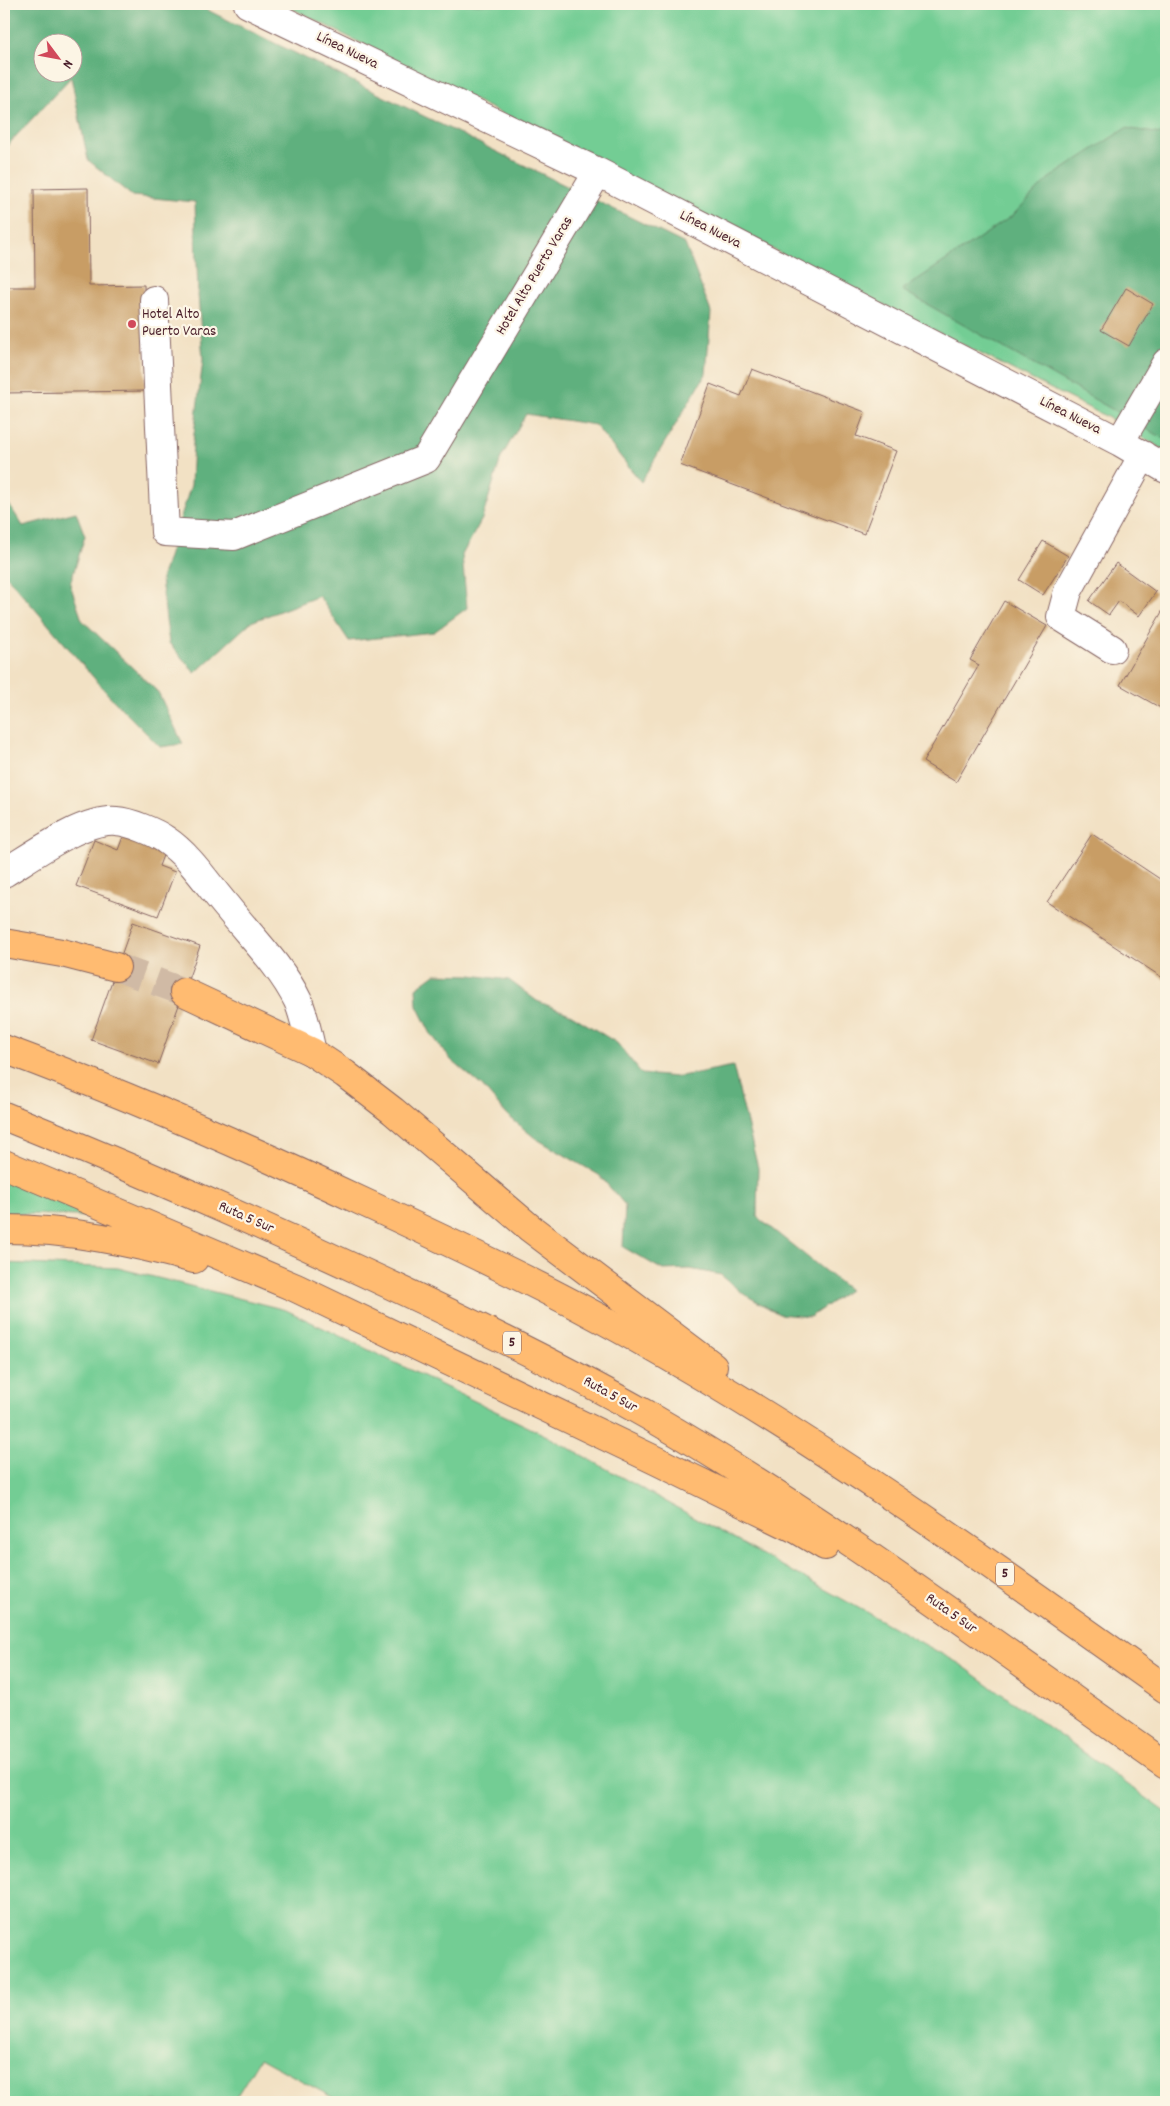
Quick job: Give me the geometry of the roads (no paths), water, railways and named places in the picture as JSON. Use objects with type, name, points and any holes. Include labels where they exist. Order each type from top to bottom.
[{"type":"highway","points":[[4,943],[62,953],[116,967]]},
{"type":"highway","points":[[184,992],[312,1052],[345,1074],[393,1111],[530,1228],[842,1464]]},
{"type":"highway","name":"5","points":[[4,1050],[106,1088],[217,1135],[442,1239],[538,1286],[637,1339],[842,1464],[940,1529],[1166,1689]]},
{"type":"highway","name":"Ruta 5 Sur","points":[[4,1116],[279,1233],[482,1328],[570,1372],[650,1417],[789,1503],[896,1575],[1166,1765]]},
{"type":"highway","points":[[4,1164],[296,1288],[798,1530],[984,1638]]},
{"type":"highway","points":[[4,1229],[63,1232],[122,1241],[296,1288]]},
{"type":"street","name":"Línea Nueva","points":[[248,4],[598,172],[1120,442],[1166,469]]},
{"type":"street","name":"Hotel Alto Puerto Varas","points":[[154,300],[165,532],[234,536],[426,459],[598,172]]},
{"type":"street","points":[[1120,442],[1166,363]]},
{"type":"street","points":[[1112,648],[1061,617],[1068,591],[1143,455]]},
{"type":"street","points":[[4,873],[73,832],[100,822],[117,821],[156,834],[166,840],[190,862],[285,978],[298,1001],[307,1026],[312,1052]]},
{"type":"tunnel","points":[[116,967],[184,992]]},
{"type":"place","name":"Hotel Alto Puerto Varas","points":[[132,324]]}]
